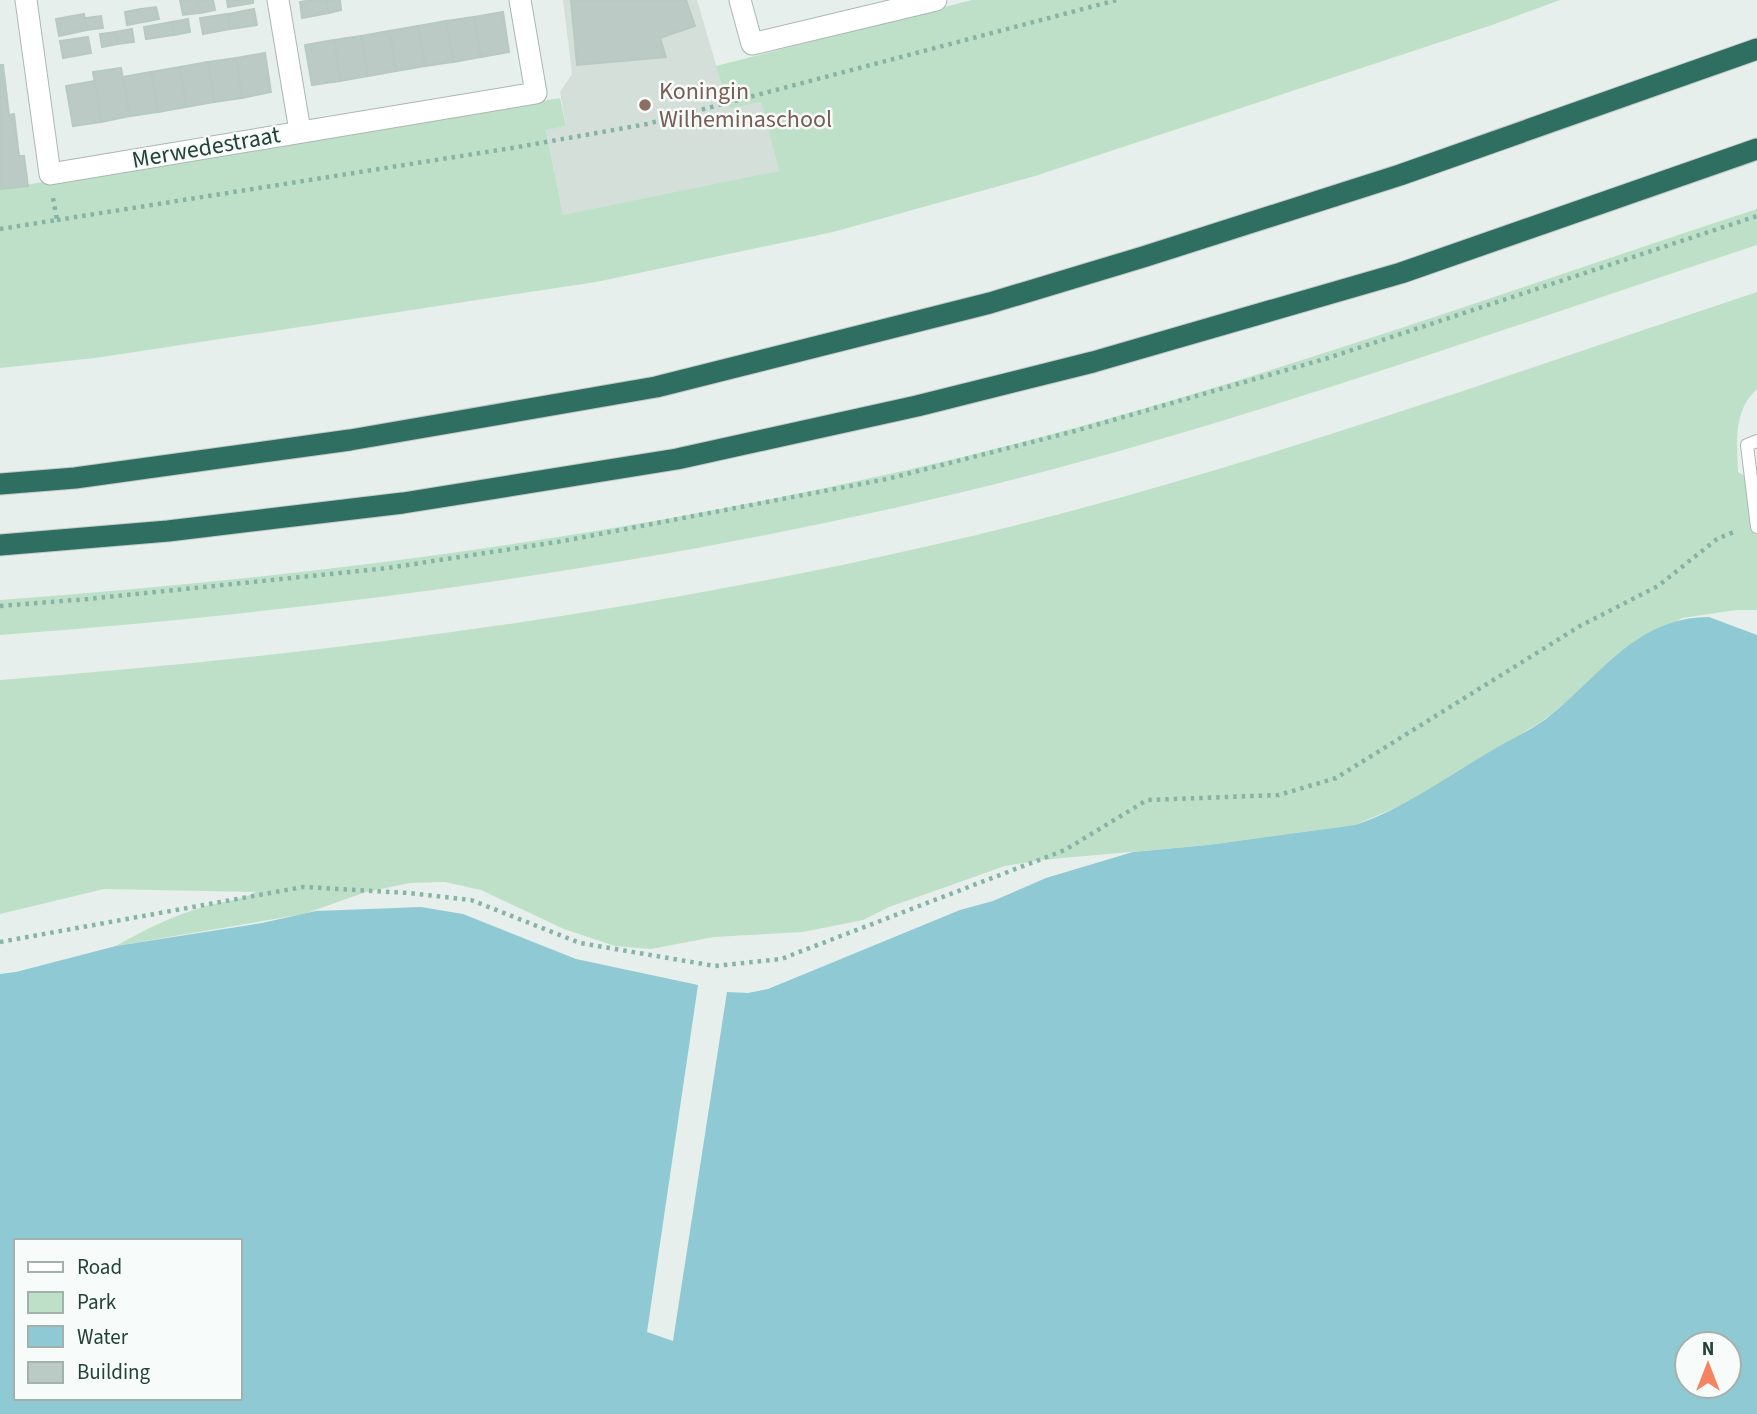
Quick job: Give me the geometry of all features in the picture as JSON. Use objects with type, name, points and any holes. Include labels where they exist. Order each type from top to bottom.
[{"type":"highway","points":[[0,484],[75,478],[350,440],[656,387],[990,303],[1143,257],[1401,175],[1757,49]]},
{"type":"highway","points":[[0,545],[168,531],[403,503],[677,459],[917,406],[1093,362],[1401,273],[1757,149]]},
{"type":"street","points":[[26,0],[50,174]]},
{"type":"street","points":[[278,0],[300,131]]},
{"type":"street","name":"Merwedestraat","points":[[50,174],[536,93],[520,0]]},
{"type":"street","points":[[740,0],[752,44],[936,0]]},
{"type":"lane","points":[[1757,441],[1747,445],[1757,524]]},
{"type":"path","points":[[0,229],[647,124],[1117,0]]},
{"type":"path","points":[[50,174],[57,220]]},
{"type":"path","points":[[0,606],[388,568],[563,541],[887,479],[1075,431],[1328,358],[1757,216]]},
{"type":"path","points":[[0,942],[303,887],[409,893],[471,900],[580,943],[715,966],[781,959],[1065,850],[1147,800],[1279,795],[1336,778],[1580,626],[1658,586],[1717,539],[1757,524]]},
{"type":"shaded area","name":"Koningin Wilheminaschool","points":[[563,0],[697,0],[729,109],[761,102],[779,171],[704,190],[563,215],[546,129],[566,126],[560,92],[572,74]]},
{"type":"green space","points":[[972,0],[1560,0],[1035,176],[833,232],[596,282],[95,358],[0,368],[0,189],[560,98],[566,126],[546,130],[563,215],[779,171],[761,102],[729,109],[716,66]]},
{"type":"green space","points":[[1757,209],[1757,245],[1234,417],[1023,477],[916,503],[689,550],[460,586],[230,614],[0,635],[0,600],[342,567],[569,535],[795,494],[1015,444],[1122,415],[1335,350]]},
{"type":"green space","points":[[1757,292],[1757,389],[1749,398],[1740,417],[1737,449],[1738,472],[1757,483],[1757,610],[1736,610],[1682,618],[1582,689],[1544,720],[1409,802],[1355,825],[1208,845],[1041,860],[1005,866],[889,907],[863,920],[803,932],[714,937],[651,949],[615,946],[564,929],[481,890],[445,882],[410,883],[366,892],[304,914],[116,946],[180,915],[256,892],[104,889],[0,914],[0,680],[233,659],[465,630],[695,594],[924,547],[1030,522],[1240,463]]},
{"type":"water","points":[[1709,617],[1757,635],[1757,1414],[0,1414],[0,974],[116,946],[262,923],[316,911],[421,907],[463,914],[576,959],[698,985],[647,1332],[673,1341],[727,992],[748,993],[768,989],[960,910],[993,901],[1046,878],[1133,852],[1208,845],[1355,825],[1390,811],[1539,724],[1639,638],[1660,627],[1683,620]]},
{"type":"building","points":[[180,0],[197,0],[200,13],[183,15]]},
{"type":"building","points":[[197,0],[213,0],[215,10],[200,13]]},
{"type":"building","points":[[227,0],[253,0],[253,3],[228,7]]},
{"type":"building","points":[[327,0],[329,13],[302,18],[300,2]]},
{"type":"building","points":[[327,0],[340,0],[341,10],[329,13]]},
{"type":"building","points":[[571,0],[686,0],[695,26],[660,38],[666,57],[577,65]]},
{"type":"building","points":[[156,7],[159,19],[143,22],[141,9]]},
{"type":"building","points":[[141,9],[143,22],[127,25],[125,12]]},
{"type":"building","points":[[254,9],[257,25],[230,29],[228,14]]},
{"type":"building","points":[[503,12],[509,52],[481,57],[474,17]]},
{"type":"building","points":[[84,14],[87,30],[59,36],[56,19]]},
{"type":"building","points":[[228,14],[230,29],[203,34],[200,18]]},
{"type":"building","points":[[101,16],[103,28],[87,30],[85,18]]},
{"type":"building","points":[[474,17],[481,57],[453,62],[446,21]]},
{"type":"building","points":[[188,19],[190,32],[174,35],[172,22]]},
{"type":"building","points":[[446,21],[453,62],[425,66],[418,26]]},
{"type":"building","points":[[172,22],[174,35],[146,39],[144,27]]},
{"type":"building","points":[[418,26],[425,66],[396,71],[389,31]]},
{"type":"building","points":[[132,29],[134,42],[118,44],[115,32]]},
{"type":"building","points":[[389,31],[396,71],[368,76],[361,36]]},
{"type":"building","points":[[115,32],[118,44],[102,47],[100,34]]},
{"type":"building","points":[[361,36],[368,76],[340,81],[334,40]]},
{"type":"building","points":[[88,37],[91,53],[63,58],[60,41]]},
{"type":"building","points":[[334,40],[340,81],[312,85],[305,45]]},
{"type":"building","points":[[265,53],[271,92],[242,98],[236,58]]},
{"type":"building","points":[[236,58],[242,98],[214,102],[208,62]]},
{"type":"building","points":[[208,62],[214,102],[186,107],[180,67]]},
{"type":"building","points":[[0,65],[3,65],[9,115],[14,114],[19,156],[24,156],[28,186],[0,189]]},
{"type":"building","points":[[180,67],[186,107],[158,112],[151,72]]},
{"type":"building","points":[[121,68],[130,116],[101,122],[93,72]]},
{"type":"building","points":[[151,72],[158,112],[130,116],[123,77]]},
{"type":"building","points":[[95,81],[101,122],[73,126],[66,86]]},
{"type":"place","name":"Koningin Wilheminaschool","points":[[645,105]]}]
